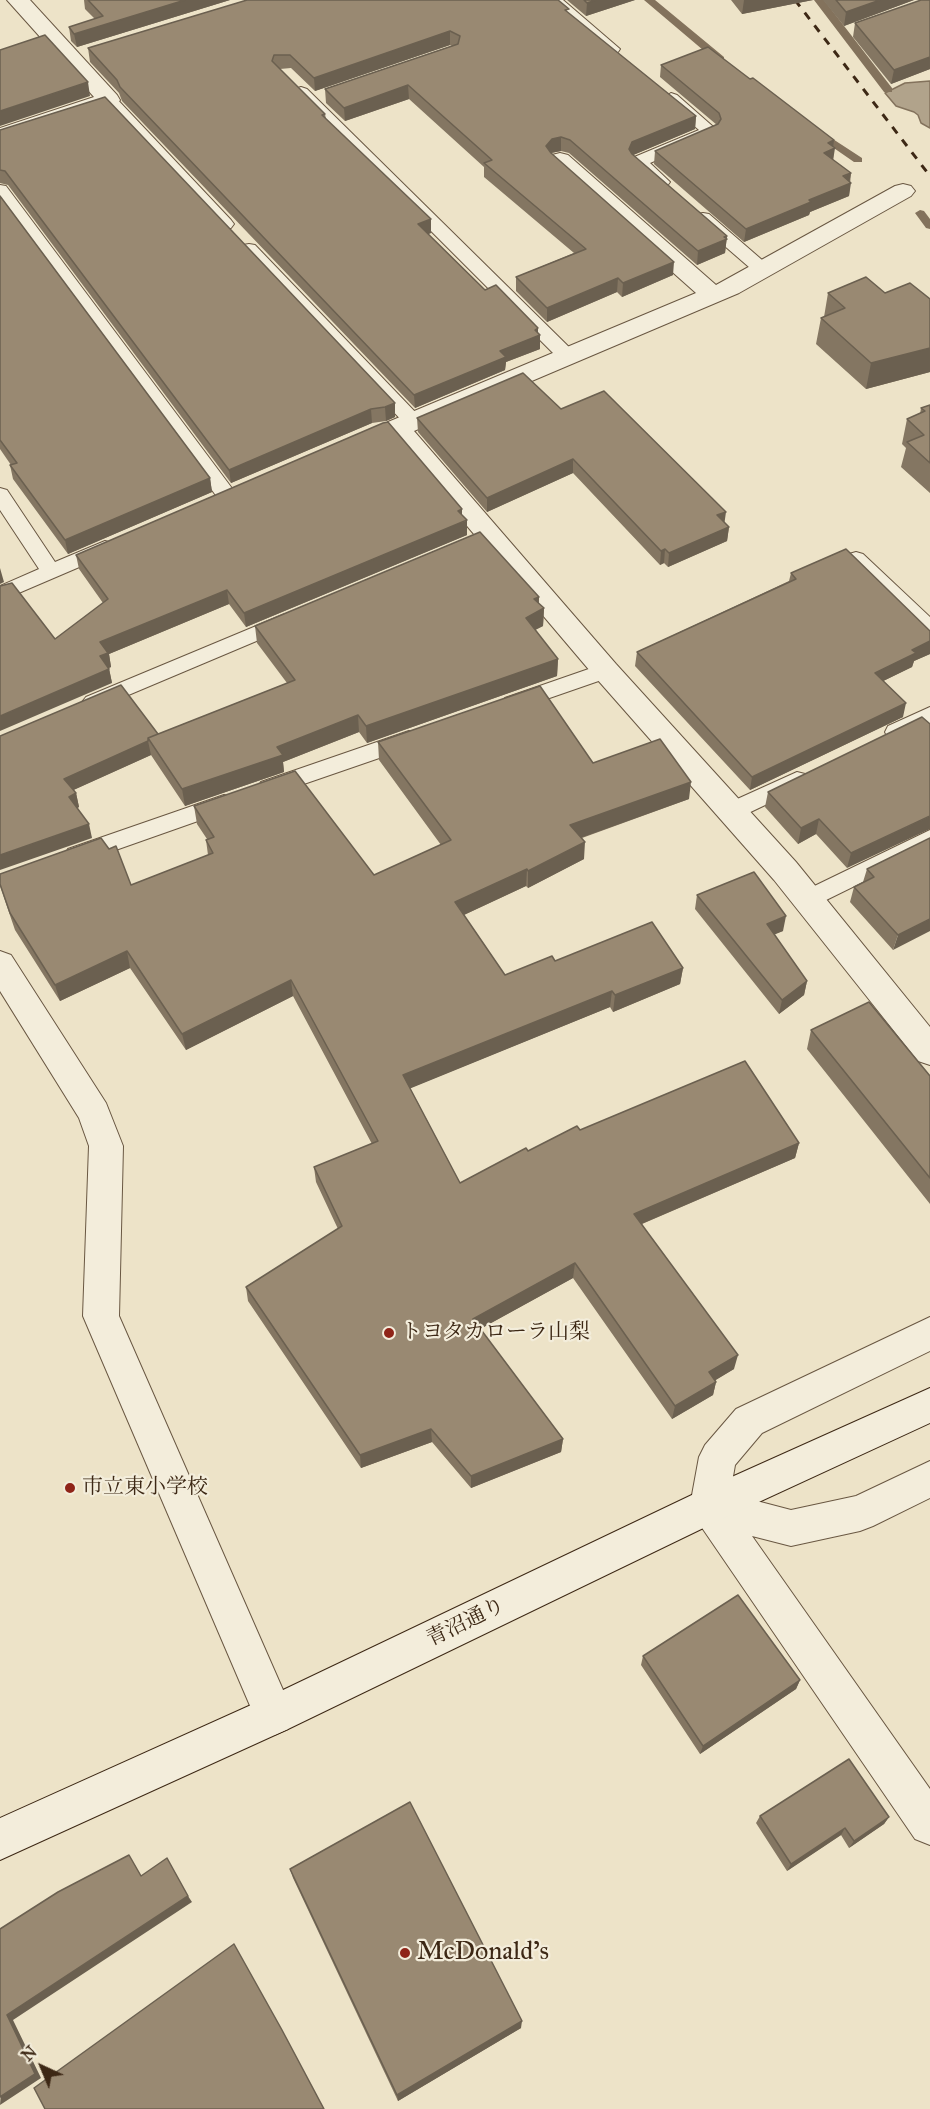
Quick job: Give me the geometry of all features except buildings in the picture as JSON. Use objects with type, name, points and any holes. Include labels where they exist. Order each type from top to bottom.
[{"type":"street","points":[[0,136],[109,100],[18,0]]},
{"type":"street","points":[[73,58],[95,51]]},
{"type":"street","points":[[560,160],[713,295]]},
{"type":"street","points":[[903,191],[713,295],[396,426],[478,540],[606,671],[732,811],[808,899],[930,1051]]},
{"type":"street","points":[[0,964],[94,1113],[106,1146],[101,1316],[274,1714]]},
{"type":"street","points":[[930,1333],[749,1421],[718,1457],[709,1506],[930,1824]]},
{"type":"street","name":"青沼通り","points":[[0,1839],[274,1714],[709,1506],[930,1405]]},
{"type":"street","points":[[709,1506],[791,1528],[860,1513],[930,1479]]},
{"type":"lane","points":[[553,0],[623,58]]},
{"type":"lane","points":[[290,80],[567,356]]},
{"type":"lane","points":[[658,87],[710,131],[638,162],[674,193]]},
{"type":"lane","points":[[310,100],[332,93]]},
{"type":"lane","points":[[109,100],[396,426]]},
{"type":"lane","points":[[0,190],[227,496]]},
{"type":"lane","points":[[692,208],[762,270]]},
{"type":"lane","points":[[205,505],[249,486]]},
{"type":"lane","points":[[0,495],[51,572]]},
{"type":"lane","points":[[0,594],[128,539]]},
{"type":"lane","points":[[856,559],[930,629]]},
{"type":"lane","points":[[76,709],[304,613]]},
{"type":"lane","points":[[494,710],[606,671]]},
{"type":"lane","points":[[878,741],[930,715]]},
{"type":"lane","points":[[56,862],[426,733]]},
{"type":"lane","points":[[732,811],[815,771]]},
{"type":"lane","points":[[808,899],[930,838]]},
{"type":"shaded area","points":[[930,81],[930,128],[921,123],[914,112],[896,106],[885,93],[905,83]]},
{"type":"waterway","points":[[649,0],[720,59]]},
{"type":"waterway","points":[[819,0],[888,90]]},
{"type":"waterway","points":[[819,133],[858,160]]},
{"type":"waterway","points":[[920,213],[930,226]]},
{"type":"railway","points":[[795,0],[930,176]]},
{"type":"place","name":"トヨタカローラ山梨","points":[[389,1333]]},
{"type":"place","name":"市立東小学校","points":[[70,1488]]},
{"type":"place","name":"McDonald's","points":[[405,1953]]}]
